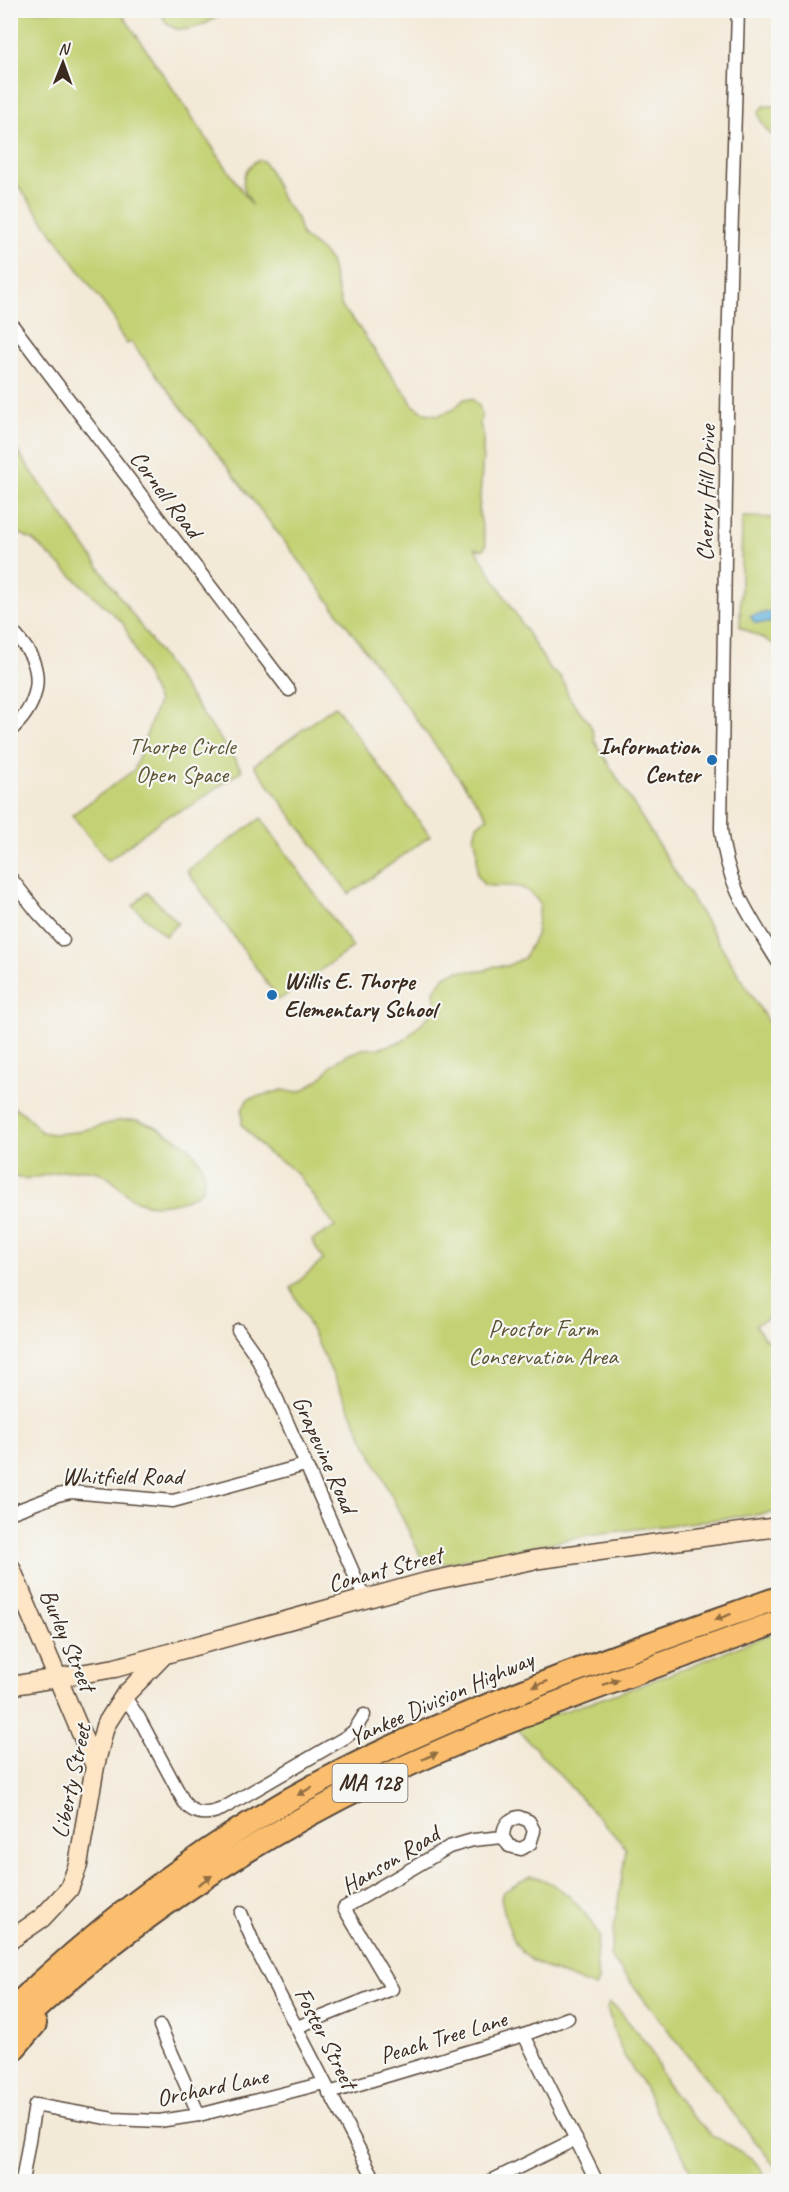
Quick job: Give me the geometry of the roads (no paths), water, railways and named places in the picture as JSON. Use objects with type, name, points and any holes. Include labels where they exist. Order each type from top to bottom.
[{"type":"highway","name":"Yankee Division Highway","points":[[10,2011],[79,1949],[141,1899],[239,1830],[344,1770],[416,1736],[525,1690],[778,1598]]},
{"type":"highway","name":"Yankee Division Highway","points":[[10,2032],[105,1950],[170,1902],[283,1831],[376,1780],[554,1703],[778,1622]]},
{"type":"highway","points":[[10,1992],[97,1925],[141,1899]]},
{"type":"highway","points":[[10,2053],[64,1994],[170,1902]]},
{"type":"main road","name":"Conant Street","points":[[10,1686],[115,1668],[426,1582],[511,1564],[778,1527]]},
{"type":"main road","name":"Burley Street","points":[[10,1566],[94,1766]]},
{"type":"main road","name":"Liberty Street","points":[[10,1940],[42,1918],[69,1889],[78,1864],[94,1766],[105,1726],[124,1695],[163,1656]]},
{"type":"street","name":"Cherry Hill Drive","points":[[738,10],[729,339],[721,829],[732,881],[743,906],[778,962]]},
{"type":"street","name":"Cornell Road","points":[[10,322],[290,690]]},
{"type":"street","points":[[10,628],[28,652],[35,666],[36,677],[35,694],[30,709],[23,720],[10,731]]},
{"type":"street","points":[[10,877],[63,940]]},
{"type":"street","name":"Grapevine Road","points":[[238,1330],[255,1354],[365,1599]]},
{"type":"street","name":"Whitfield Road","points":[[10,1513],[71,1492],[173,1502],[305,1465]]},
{"type":"street","name":"Yankee Division Highway","points":[[124,1695],[188,1808],[206,1814],[222,1809],[346,1737],[354,1731],[364,1715]]},
{"type":"street","name":"Hanson Road","points":[[297,2027],[392,1989],[344,1908],[449,1847],[473,1840],[503,1837]]},
{"type":"street","name":"Foster Street","points":[[240,1913],[256,1949],[376,2181]]},
{"type":"street","name":"Peach Tree Lane","points":[[327,2088],[524,2035],[568,2018]]},
{"type":"street","points":[[160,2026],[199,2115]]},
{"type":"street","points":[[524,2035],[597,2181]]},
{"type":"street","name":"Orchard Lane","points":[[22,2181],[35,2105],[137,2121],[168,2121],[327,2088]]},
{"type":"street","points":[[489,2181],[576,2139]]},
{"type":"water","points":[[778,610],[778,623],[755,623],[750,616]]},
{"type":"place","name":"Information Center","points":[[712,760]]},
{"type":"place","name":"Willis E. Thorpe Elementary School","points":[[272,995]]},
{"type":"park label","name":"Thorpe Circle Open Space","points":[[182,760]]},
{"type":"park label","name":"Proctor Farm Conservation Area","points":[[543,1342]]}]
